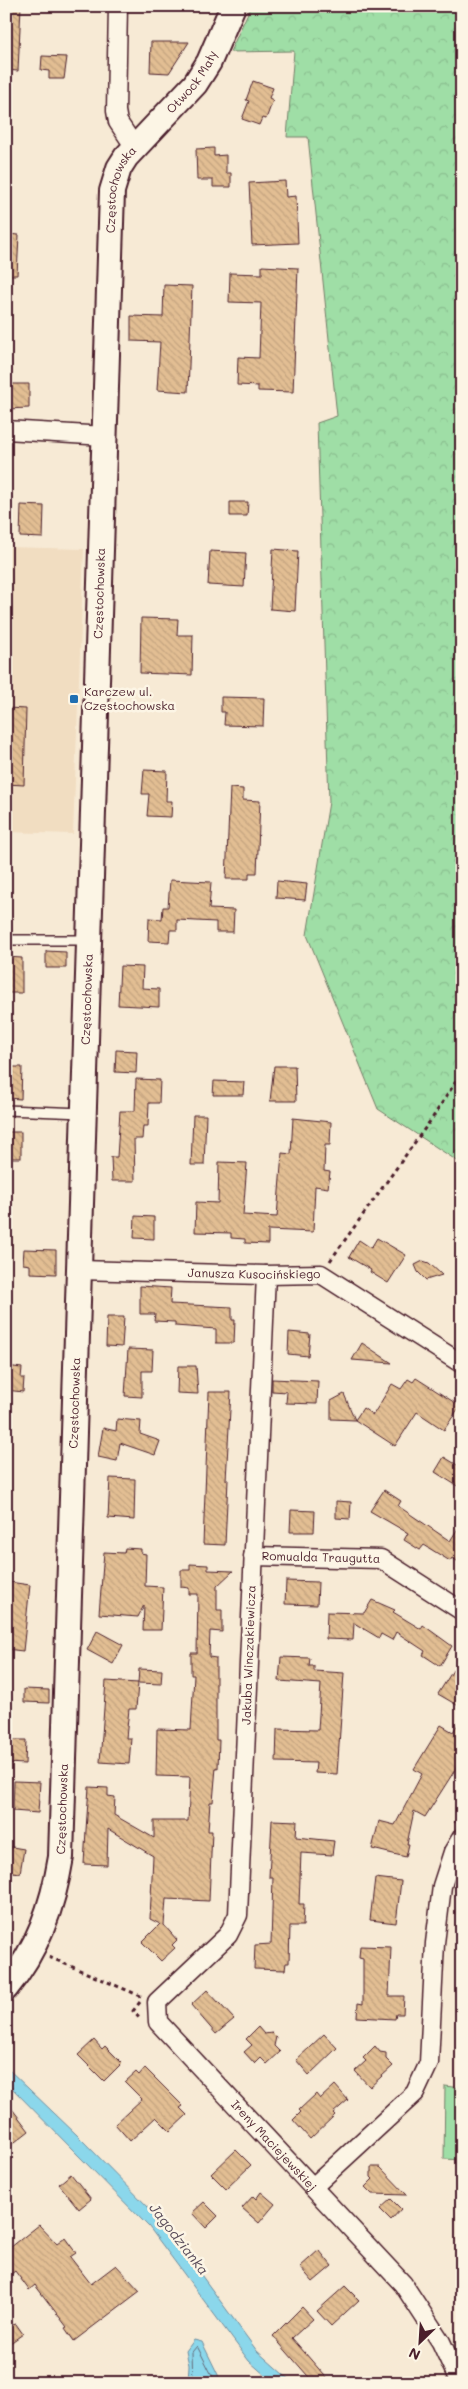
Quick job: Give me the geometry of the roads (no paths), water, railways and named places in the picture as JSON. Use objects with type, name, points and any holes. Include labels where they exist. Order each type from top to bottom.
[{"type":"main road","name":"Otwock Mały","points":[[134,146],[177,105],[195,84],[209,62],[233,6]]},
{"type":"main road","name":"Częstochowska","points":[[6,1988],[28,1958],[44,1926],[55,1893],[61,1857],[112,191],[119,168],[134,146]]},
{"type":"street","name":"Częstochowska","points":[[118,6],[116,111],[118,122],[134,146]]},
{"type":"street","points":[[6,430],[105,436]]},
{"type":"street","name":"Janusza Kusocińskiego","points":[[78,1270],[266,1275],[321,1274],[462,1364]]},
{"type":"street","name":"Jakuba Winczakiewicza","points":[[157,2002],[228,1935],[238,1915],[266,1275]]},
{"type":"street","name":"Romualda Traugutta","points":[[253,1556],[382,1559],[462,1611]]},
{"type":"street","points":[[313,2187],[415,2093],[429,2063],[435,1943],[442,1886],[457,1833]]},
{"type":"street","name":"Ireny Maciejewskiej","points":[[157,2002],[158,2022],[403,2284],[441,2342],[460,2383]]},
{"type":"lane","points":[[6,940],[88,940]]},
{"type":"lane","points":[[6,1110],[83,1113]]},
{"type":"water","points":[[6,2067],[160,2219],[257,2351],[293,2383],[274,2383],[249,2361],[149,2227],[6,2082]]},
{"type":"water","points":[[194,2340],[202,2342],[222,2383],[188,2383],[189,2365],[186,2351]]},
{"type":"place","name":"Karczew ul. Częstochowska","points":[[74,699]]},
{"type":"water label","name":"Jagodzianka","points":[[179,2239]]}]
